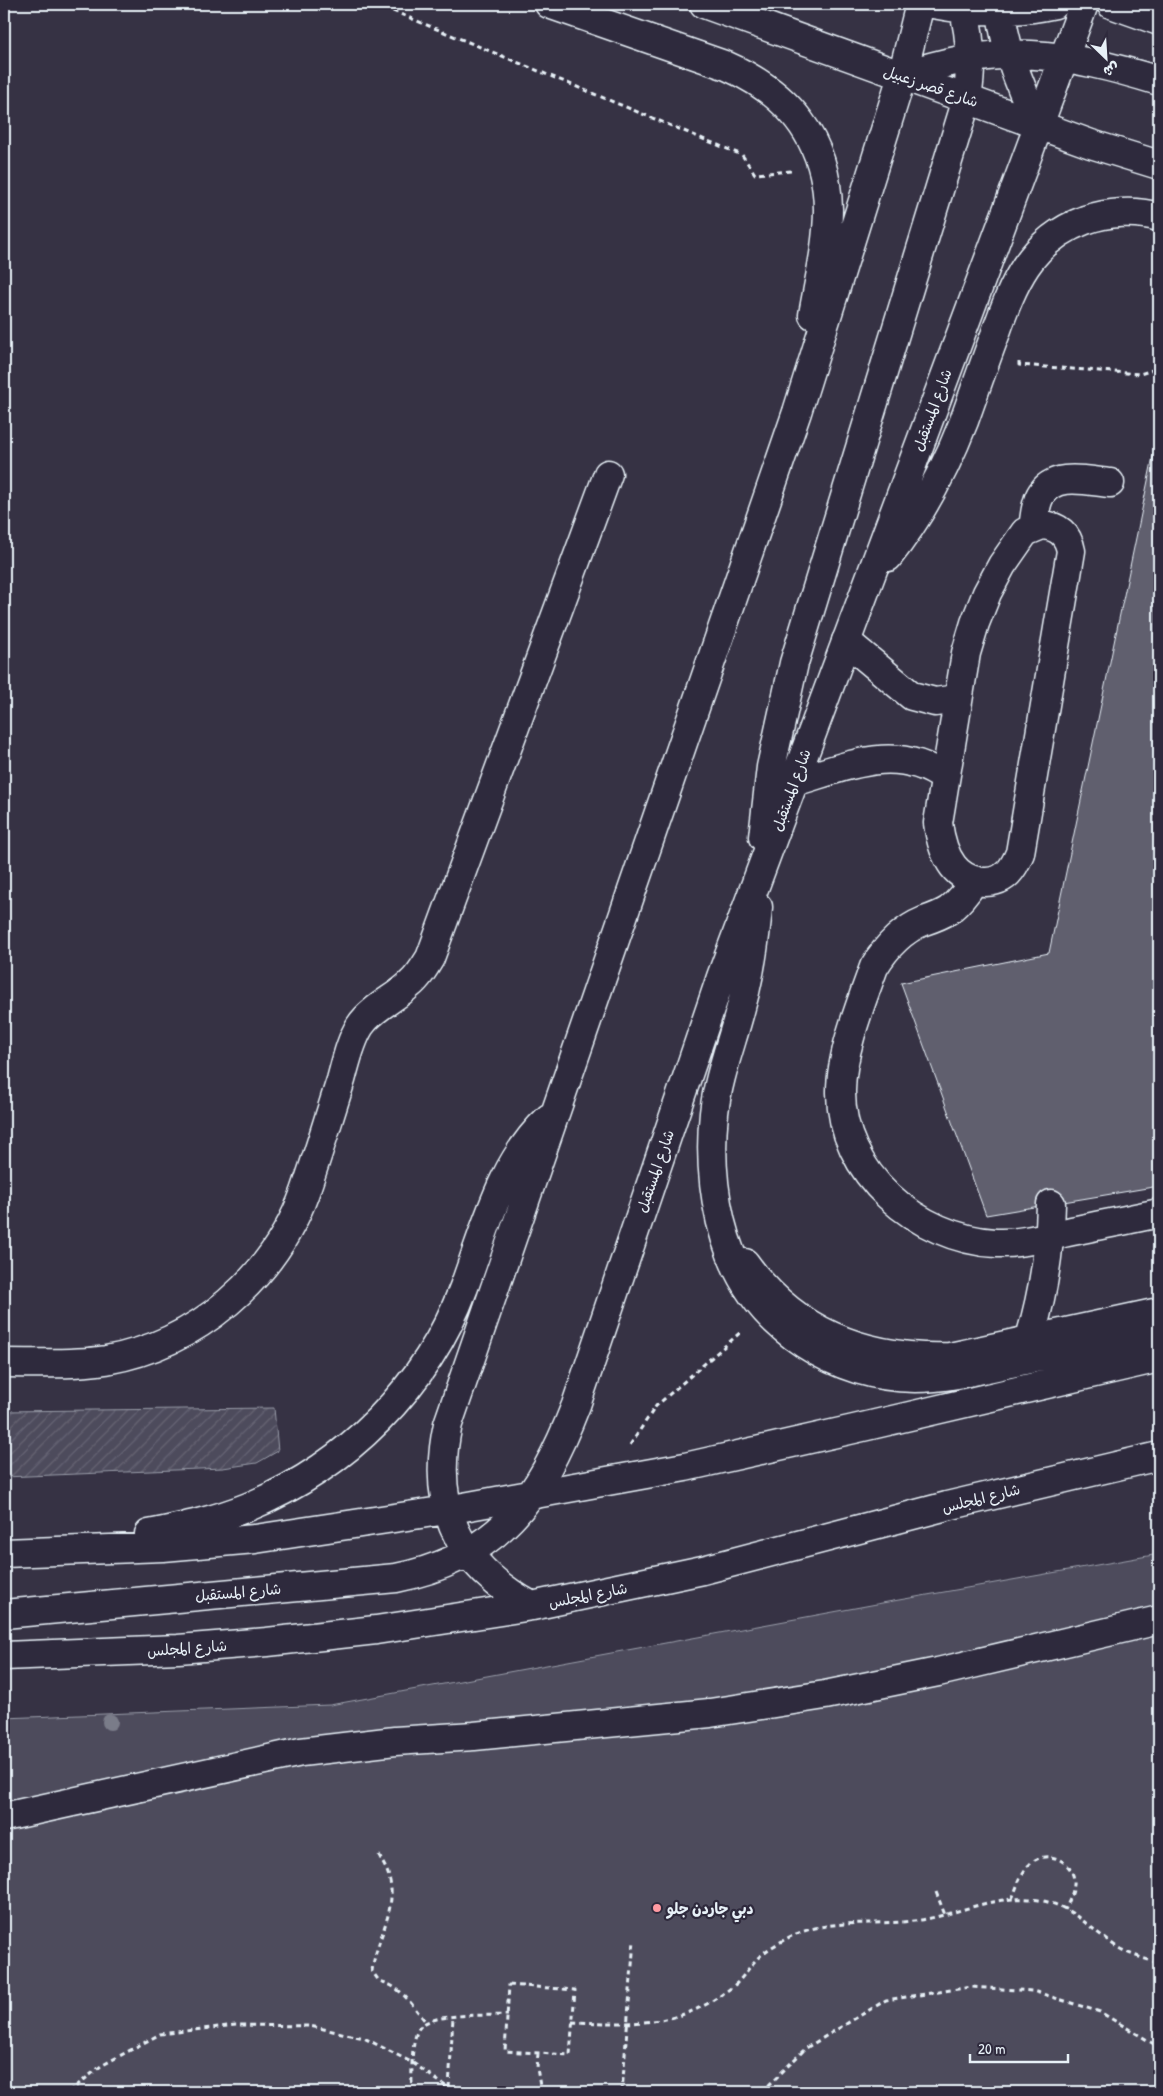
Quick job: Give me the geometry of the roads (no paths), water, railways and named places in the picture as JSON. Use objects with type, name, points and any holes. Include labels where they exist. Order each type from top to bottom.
[{"type":"main road","points":[[549,4],[748,75],[780,98],[800,121],[812,140],[821,163],[826,186],[828,210],[826,234],[798,412]]},
{"type":"main road","name":"شارع قصر زعبيل","points":[[704,4],[1091,144],[1159,165]]},
{"type":"main road","points":[[532,1606],[508,1593],[486,1575],[469,1554],[456,1533],[447,1510],[441,1466],[448,1424],[798,412],[902,76],[920,4]]},
{"type":"main road","points":[[933,4],[1000,7],[1055,4]]},
{"type":"main road","name":"شارع المستقبل","points":[[4,1614],[396,1578],[421,1574],[469,1554],[492,1538],[512,1518],[529,1496],[557,1447],[576,1405],[721,977],[1084,4]]},
{"type":"main road","points":[[1111,4],[1159,21]]},
{"type":"main road","points":[[963,6],[970,58],[967,99],[826,561],[808,611],[794,663],[771,767],[754,943],[748,976],[725,1060],[714,1114],[713,1169],[718,1210],[724,1235],[740,1274],[764,1309],[781,1327],[821,1355],[868,1373],[892,1377],[925,1378],[965,1373],[1159,1332]]},
{"type":"main road","points":[[1000,7],[1009,54],[1022,90],[1038,124]]},
{"type":"main road","points":[[902,76],[924,68],[970,58],[1009,54],[1064,57],[1119,69],[1159,81]]},
{"type":"main road","points":[[868,582],[897,545],[923,506],[945,465],[1018,276],[1033,255],[1052,237],[1075,224],[1093,217],[1131,212],[1159,217]]},
{"type":"main road","points":[[4,1363],[80,1363],[133,1354],[158,1345],[184,1333],[229,1302],[266,1263],[281,1241],[295,1217],[305,1192],[354,1040],[361,1026],[371,1014],[410,985],[430,958],[608,474]]},
{"type":"main road","points":[[1033,527],[1040,495],[1053,483],[1070,480],[1110,483]]},
{"type":"main road","points":[[1042,524],[1050,525],[1065,535],[1070,542],[1070,560],[1020,853],[1016,864],[1008,873],[998,879],[986,882],[974,881],[963,876],[948,857],[939,834],[939,812],[966,653],[975,623],[987,593],[1016,545],[1025,532],[1033,527],[1042,524]]},
{"type":"main road","points":[[846,642],[912,696],[935,702],[958,699]]},
{"type":"main road","points":[[794,782],[861,763],[891,758],[906,759],[920,764],[945,778]]},
{"type":"main road","points":[[974,881],[958,902],[948,910],[899,935],[881,955],[874,968],[842,1068],[843,1116],[850,1139],[860,1161],[890,1198],[928,1226],[950,1234],[996,1243],[1020,1242],[1159,1213]]},
{"type":"main road","points":[[70,1552],[215,1519],[247,1507],[308,1477],[362,1437],[409,1386],[429,1357],[461,1295],[500,1186],[511,1165],[534,1133],[556,1112]]},
{"type":"main road","points":[[1030,1338],[1043,1287],[1050,1236],[1051,1204]]},
{"type":"main road","points":[[718,1210],[741,1258],[775,1298],[801,1319],[830,1336],[860,1348],[926,1358],[973,1353],[1030,1338],[1159,1312]]},
{"type":"main road","points":[[4,1553],[163,1547],[255,1539],[447,1510],[695,1465],[1159,1358]]},
{"type":"main road","name":"شارع المجلس","points":[[4,1656],[178,1649],[267,1642],[396,1627],[532,1606],[702,1570],[957,1504],[1159,1456]]},
{"type":"main road","points":[[4,1817],[301,1752],[395,1741],[474,1736],[701,1714],[825,1695],[938,1672],[1159,1620]]},
{"type":"place","name":"دبي جاردن جلو","points":[[657,1908]]}]
